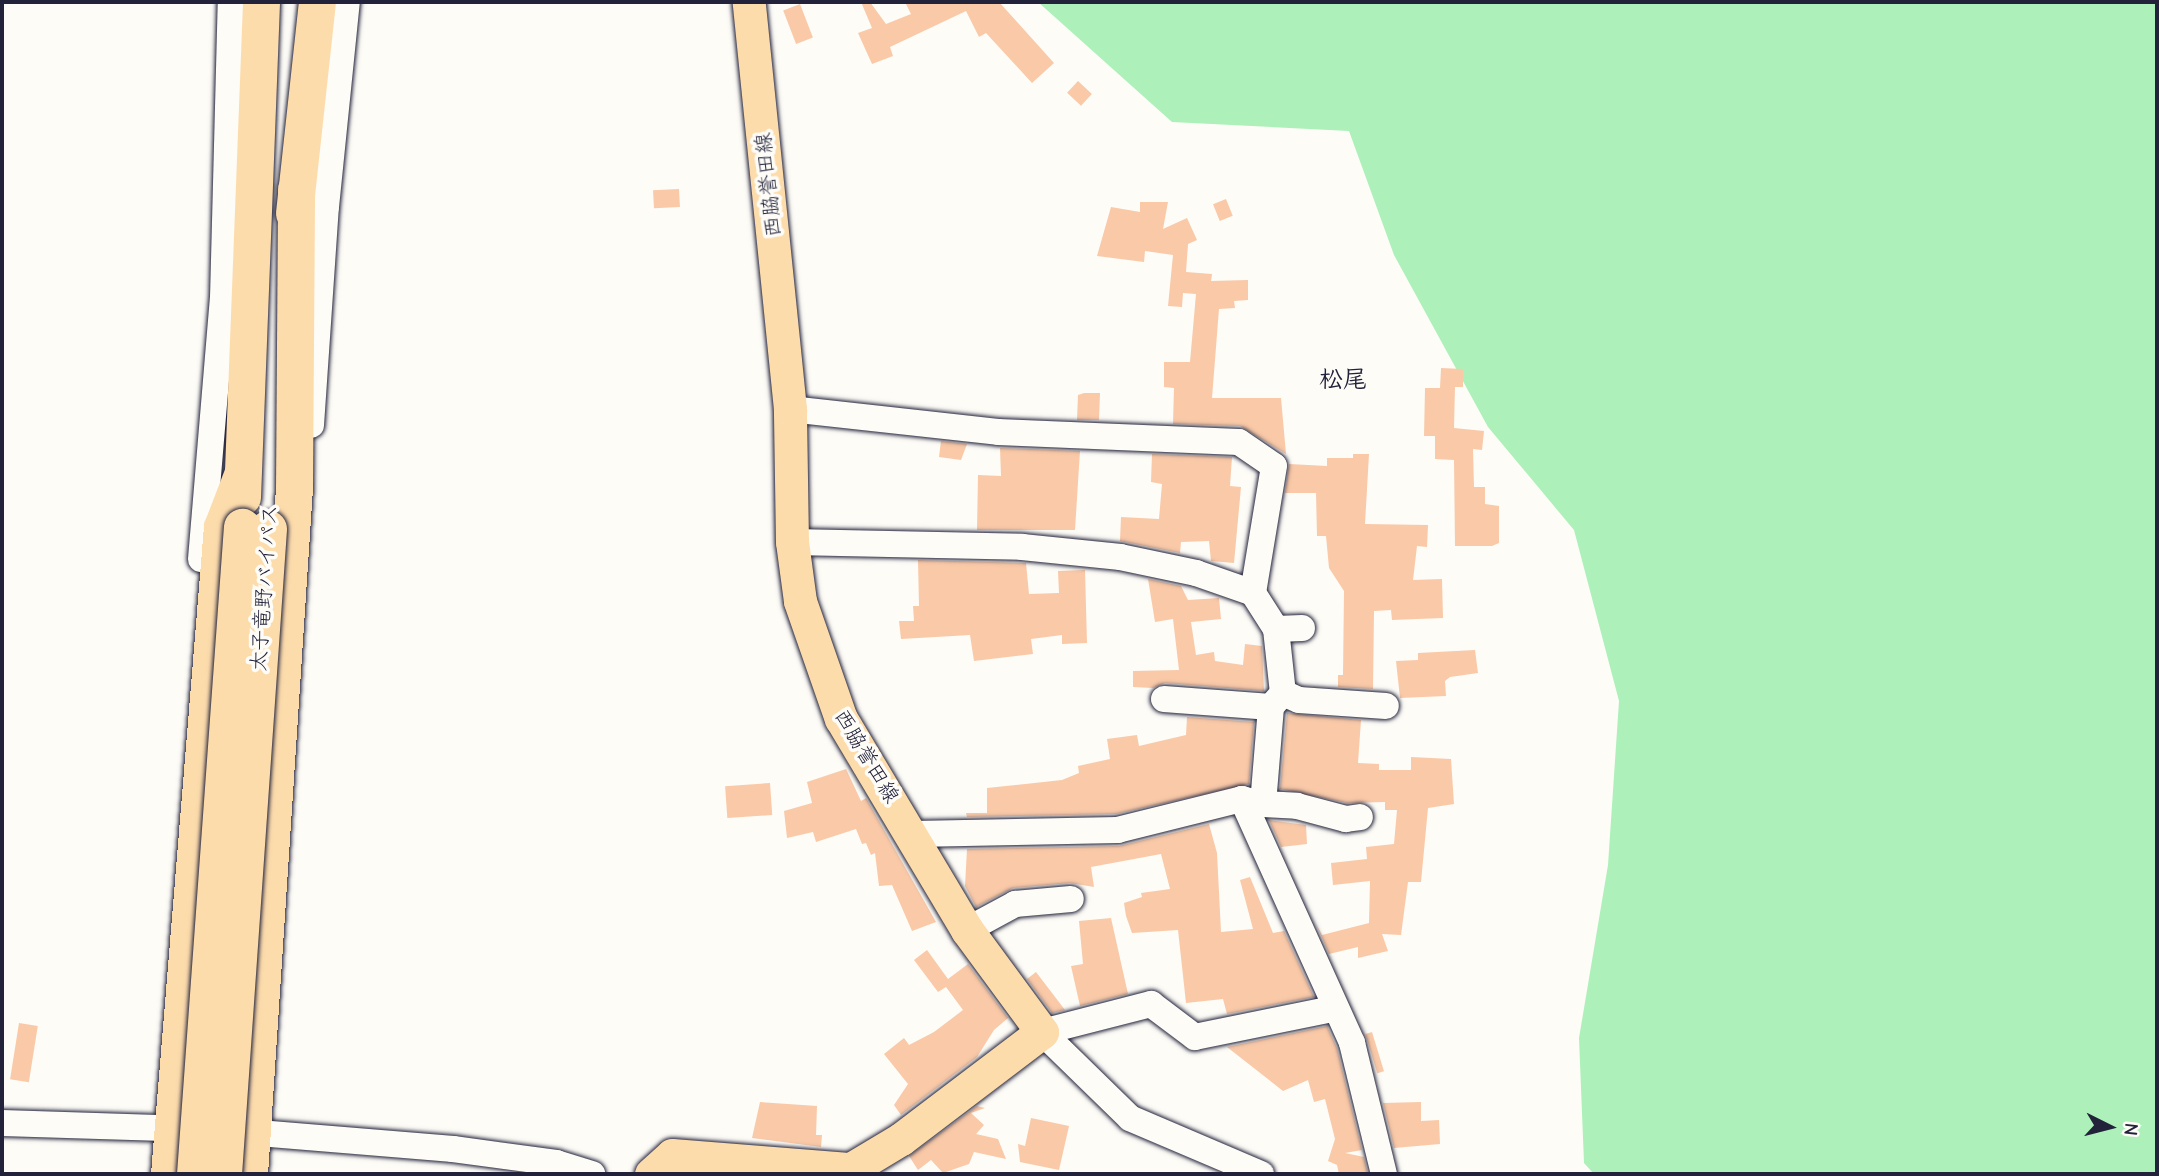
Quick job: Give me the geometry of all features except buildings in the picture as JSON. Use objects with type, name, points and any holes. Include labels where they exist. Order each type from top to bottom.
[{"type":"highway","name":"太子竜野バイパス","points":[[223,1174],[256,528],[242,475],[251,347],[261,2]]},
{"type":"highway","name":"太子竜野バイパス","points":[[195,1174],[256,528],[317,2]]},
{"type":"highway","points":[[169,1174],[166,1129],[197,854],[256,528]]},
{"type":"highway","points":[[249,1174],[259,1131],[270,858],[256,528]]},
{"type":"main road","name":"西脇誉田線","points":[[750,2],[790,409],[792,542],[800,601],[841,719],[914,834],[967,930],[1042,1032]]},
{"type":"main road","points":[[651,1174],[672,1155],[851,1169],[880,1154],[1042,1032]]},
{"type":"street","points":[[156,1174],[166,1129],[223,298],[231,2]]},
{"type":"street","points":[[262,1174],[259,1131],[326,207],[347,2]]},
{"type":"street","points":[[790,409],[999,432],[1239,442],[1274,466],[1253,593]]},
{"type":"street","points":[[792,542],[1022,547],[1120,557],[1196,573],[1253,593],[1276,629],[1277,700],[1253,801],[1333,1009],[1352,1043],[1384,1174]]},
{"type":"street","points":[[1276,629],[1302,628]]},
{"type":"street","points":[[1164,699],[1299,700],[1386,706]]},
{"type":"street","points":[[914,834],[1118,830],[1253,801],[1297,806],[1346,819],[1360,817]]},
{"type":"street","points":[[967,930],[1015,904],[1071,899]]},
{"type":"street","points":[[1042,1032],[1151,1003],[1195,1037],[1333,1009]]},
{"type":"street","points":[[1042,1032],[1130,1118],[1261,1174]]},
{"type":"street","points":[[2,1123],[259,1131],[453,1149],[556,1163],[592,1174]]},
{"type":"green space","points":[[1038,2],[2157,2],[2157,1174],[1594,1174],[1584,1163],[1579,1038],[1608,865],[1619,701],[1574,530],[1488,427],[1394,255],[1349,131],[1172,122]]},
{"type":"district","name":"松尾","points":[[1343,380]]}]
